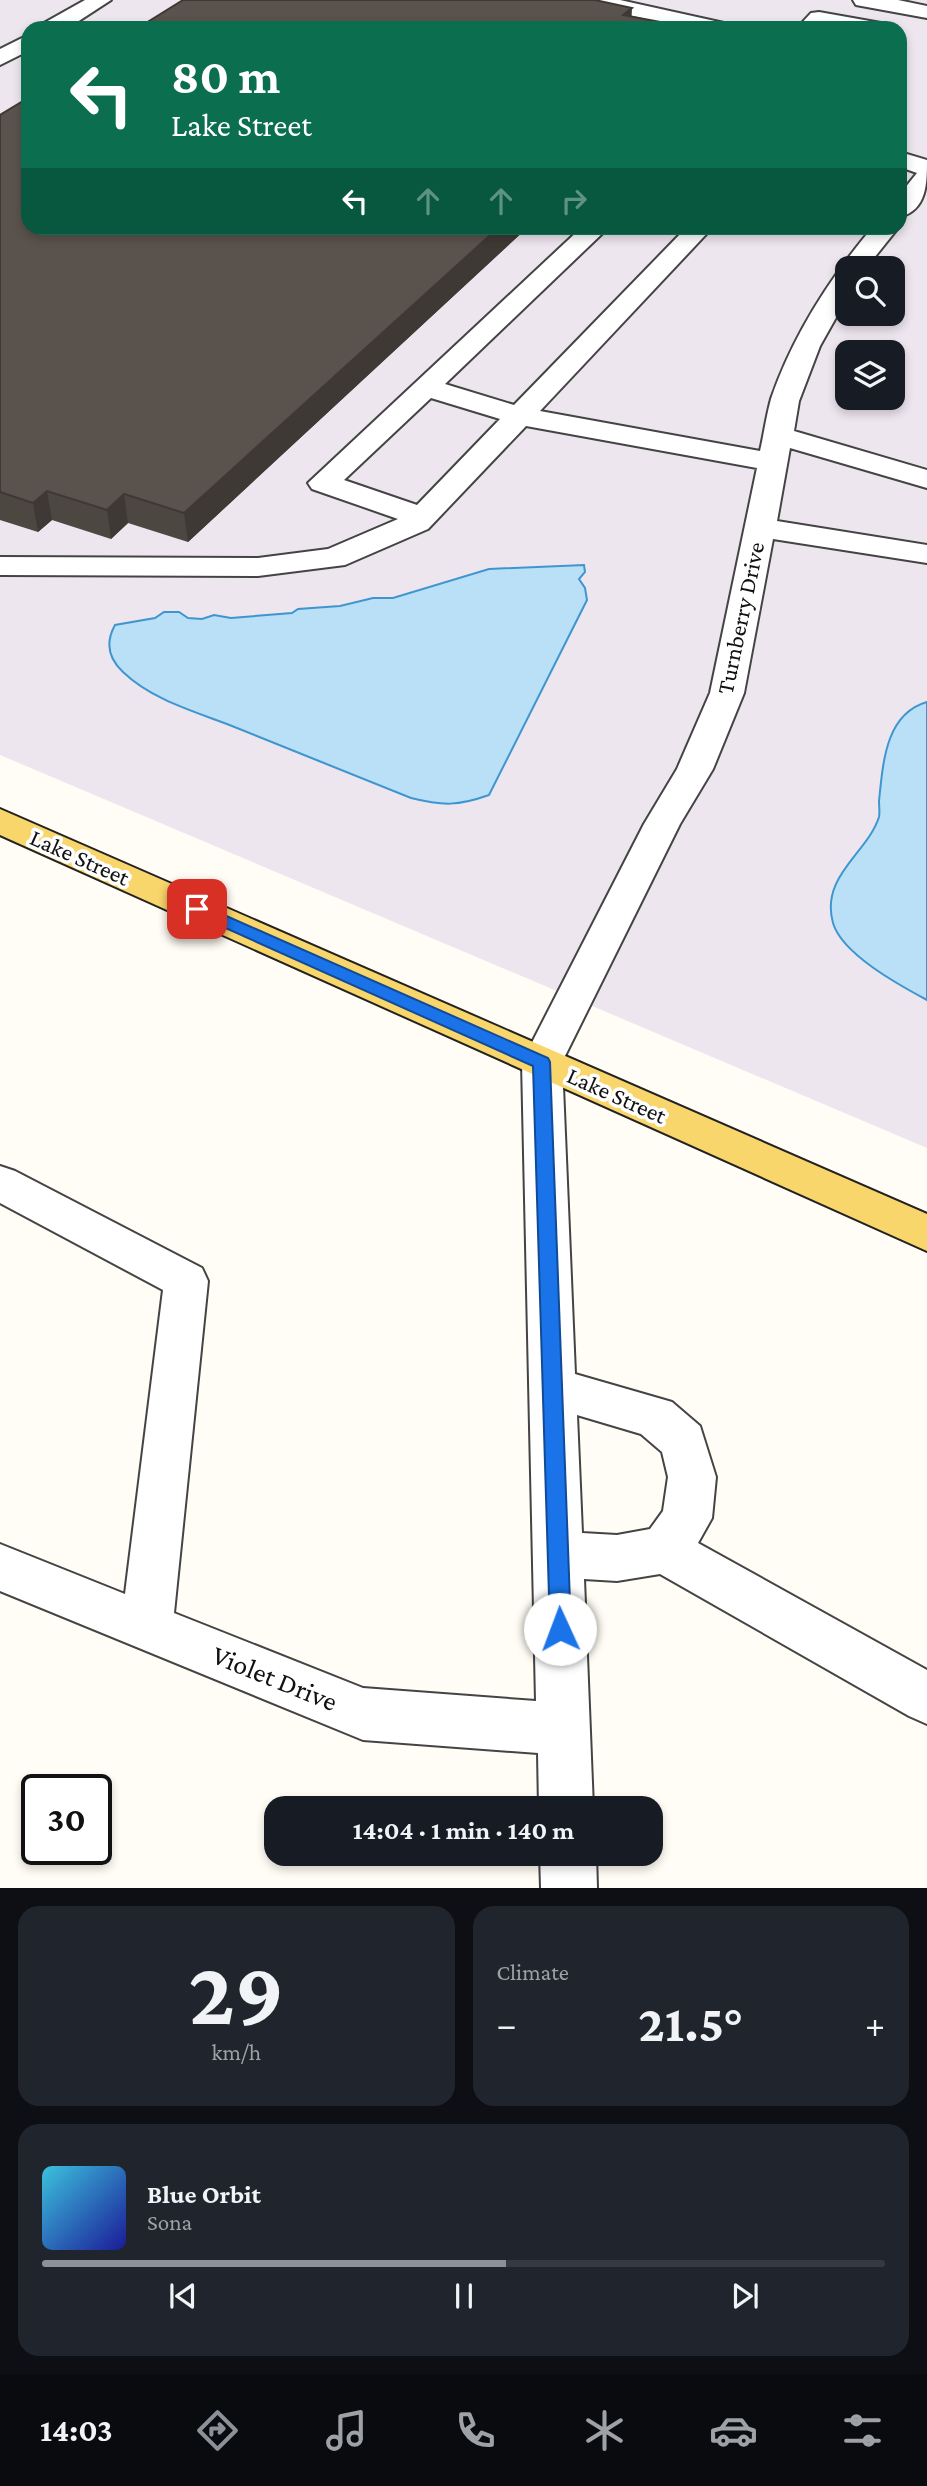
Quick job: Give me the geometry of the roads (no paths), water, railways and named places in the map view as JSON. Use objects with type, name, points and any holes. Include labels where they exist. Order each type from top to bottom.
[{"type":"main road","name":"Lake Street","points":[[0,821],[927,1233]]},
{"type":"street","points":[[64,21],[100,0]]},
{"type":"street","points":[[591,0],[685,21]]},
{"type":"street","points":[[864,0],[927,12]]},
{"type":"street","points":[[815,21],[818,18],[834,21]]},
{"type":"street","points":[[0,58],[21,46]]},
{"type":"street","points":[[907,161],[927,168]]},
{"type":"street","points":[[907,200],[927,176]]},
{"type":"street","points":[[423,517],[323,483],[588,235]]},
{"type":"street","points":[[0,566],[258,567],[334,558],[417,522],[692,235]]},
{"type":"street","points":[[862,256],[879,235]]},
{"type":"street","name":"Turnberry Drive","points":[[542,1062],[662,824],[695,769],[727,693],[785,401],[806,346],[835,296]]},
{"type":"street","points":[[426,387],[519,416],[774,448],[927,479]]},
{"type":"street","points":[[759,527],[927,554]]},
{"type":"street","points":[[542,1062],[566,1796]]},
{"type":"street","points":[[0,1183],[186,1281],[147,1626]]},
{"type":"street","points":[[553,1388],[655,1417],[683,1441],[692,1477],[687,1518],[664,1550]]},
{"type":"street","points":[[558,1554],[617,1558],[664,1550],[927,1698]]},
{"type":"street","name":"Violet Drive","points":[[0,1567],[363,1714],[563,1728]]},
{"type":"street","points":[[568,1866],[569,1888]]},
{"type":"water","points":[[584,565],[585,572],[579,579],[585,588],[587,600],[489,795],[459,803],[411,798],[175,704],[135,682],[118,667],[111,656],[109,644],[115,625],[155,618],[164,612],[179,612],[188,618],[202,619],[214,615],[231,618],[292,613],[298,609],[340,606],[373,598],[393,598],[489,569]]},
{"type":"water","points":[[927,702],[927,1000],[859,957],[838,935],[831,906],[839,879],[865,843],[879,817],[882,772],[894,729],[902,717],[913,708]]}]
